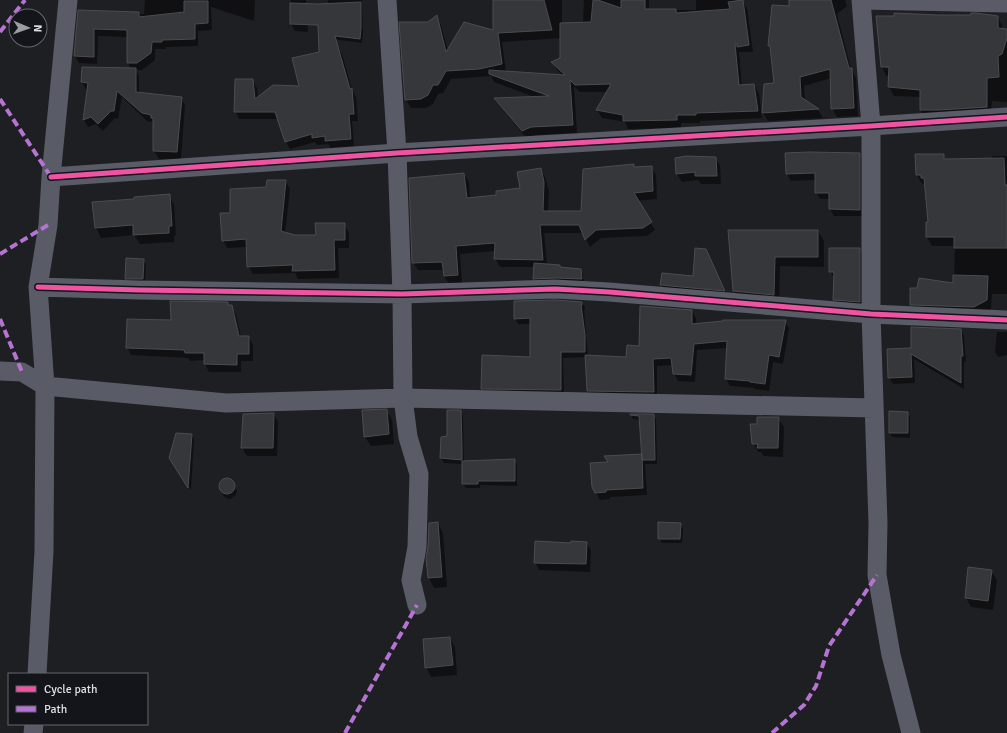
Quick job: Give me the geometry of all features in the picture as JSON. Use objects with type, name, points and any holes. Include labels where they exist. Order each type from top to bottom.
[{"type":"street","points":[[37,673],[44,551],[45,386],[38,287],[48,225],[51,177],[68,0]]},
{"type":"street","points":[[386,0],[397,153],[402,294],[403,398],[408,437],[419,474],[417,547],[412,580],[417,605]]},
{"type":"street","points":[[911,733],[891,655],[877,575],[878,523],[871,314],[871,126],[861,0],[1007,3]]},
{"type":"street","points":[[51,177],[397,153],[1007,117]]},
{"type":"street","points":[[38,287],[402,294],[555,289],[609,292],[871,314],[1007,320]]},
{"type":"street","points":[[0,371],[22,372],[45,386],[226,403],[403,398],[874,408]]},
{"type":"building","points":[[493,0],[544,0],[552,30],[498,33],[502,64],[479,69],[446,71],[438,85],[433,85],[428,95],[421,99],[405,100],[399,22],[428,22],[437,15],[446,52],[464,22],[493,30]]},
{"type":"building","points":[[593,0],[598,0],[621,8],[621,0],[645,0],[645,9],[676,9],[676,13],[730,9],[728,2],[743,0],[749,45],[737,47],[737,44],[735,44],[739,85],[754,84],[758,111],[677,115],[677,120],[623,121],[623,115],[596,110],[611,84],[575,85],[570,80],[573,125],[531,127],[522,131],[494,98],[549,96],[489,74],[489,70],[565,75],[551,62],[560,58],[560,23],[591,22]]},
{"type":"building","points":[[789,0],[831,0],[849,68],[852,68],[854,108],[831,109],[830,69],[800,77],[801,97],[819,109],[762,113],[764,84],[774,83],[770,46],[768,46],[772,5],[789,6]]},
{"type":"building","points":[[184,1],[208,1],[208,23],[195,24],[195,39],[162,40],[162,42],[152,42],[151,53],[137,63],[127,63],[127,30],[94,29],[94,57],[74,56],[78,10],[139,12],[139,17],[184,12]]},
{"type":"building","points":[[361,2],[360,39],[335,36],[350,89],[352,88],[354,114],[349,114],[351,139],[325,141],[325,136],[312,138],[312,134],[285,142],[275,112],[234,112],[235,79],[253,79],[255,99],[273,85],[299,86],[292,58],[319,52],[318,25],[290,24],[290,3],[318,4]]},
{"type":"building","points":[[894,13],[971,15],[971,13],[976,13],[998,16],[998,28],[1007,29],[1007,38],[1002,54],[998,56],[999,77],[987,78],[987,107],[920,110],[920,90],[888,87],[889,67],[881,67],[876,16],[894,16]]},
{"type":"building","points":[[82,67],[136,68],[136,92],[182,97],[177,152],[153,151],[153,118],[151,118],[151,115],[142,113],[117,91],[114,111],[111,111],[98,124],[91,117],[83,120],[88,83],[81,82]]},
{"type":"building","points":[[785,153],[860,153],[860,210],[829,209],[829,193],[815,193],[815,173],[786,174]]},
{"type":"building","points":[[915,154],[944,154],[944,159],[1004,158],[1005,185],[1007,185],[1007,248],[954,248],[954,237],[926,237],[926,222],[928,222],[924,178],[921,178],[921,175],[916,175]]},
{"type":"building","points":[[686,156],[716,157],[717,176],[695,176],[695,172],[676,174],[675,158]]},
{"type":"building","points":[[634,164],[634,167],[652,166],[653,191],[634,193],[652,222],[643,228],[596,230],[585,240],[579,225],[540,225],[543,260],[494,259],[495,243],[456,246],[458,275],[444,276],[442,262],[412,263],[409,178],[464,173],[467,198],[496,195],[496,191],[520,188],[517,172],[541,168],[544,182],[543,211],[581,211],[583,169]]},
{"type":"building","points":[[267,180],[286,180],[281,231],[295,235],[316,235],[315,223],[345,223],[345,240],[334,240],[335,270],[292,271],[293,265],[247,267],[246,239],[222,241],[220,213],[230,213],[230,189],[266,187]]},
{"type":"building","points":[[170,194],[172,226],[169,226],[169,233],[133,235],[133,225],[95,228],[92,202],[134,199],[134,197]]},
{"type":"building","points":[[728,230],[818,230],[818,257],[775,257],[774,295],[733,291]]},
{"type":"building","points":[[695,248],[706,249],[725,291],[660,285],[662,273],[693,276]]},
{"type":"building","points":[[829,248],[860,248],[860,302],[833,300],[834,272],[829,272]]},
{"type":"building","points":[[126,258],[144,259],[143,279],[125,279]]},
{"type":"building","points":[[534,263],[560,265],[560,267],[581,269],[582,279],[533,279]]},
{"type":"building","points":[[953,275],[988,276],[987,300],[974,307],[910,305],[910,288],[917,288],[919,278],[953,283]]},
{"type":"building","points":[[555,300],[582,302],[581,305],[585,335],[585,352],[561,352],[561,390],[481,389],[482,355],[530,357],[530,318],[514,319],[514,301]]},
{"type":"building","points":[[170,301],[228,302],[228,305],[232,305],[239,336],[249,336],[249,354],[237,354],[237,365],[204,364],[204,353],[185,353],[184,350],[126,348],[127,319],[171,320]]},
{"type":"building","points":[[640,306],[692,310],[692,324],[723,320],[786,320],[779,357],[769,355],[765,384],[725,379],[727,341],[694,344],[691,375],[673,374],[671,358],[653,359],[654,392],[587,391],[585,355],[626,357],[627,345],[639,346]]},
{"type":"building","points":[[911,327],[961,329],[963,356],[961,356],[961,383],[911,354],[912,377],[888,378],[887,349],[911,348]]},
{"type":"building","points":[[387,409],[389,434],[364,437],[362,410]]},
{"type":"building","points":[[447,410],[461,410],[462,460],[440,458],[441,437],[447,436]]},
{"type":"building","points":[[889,411],[908,412],[908,433],[889,433]]},
{"type":"building","points":[[274,413],[273,448],[241,448],[243,414]]},
{"type":"building","points":[[630,414],[654,414],[655,460],[642,460],[639,416]]},
{"type":"building","points":[[757,417],[779,417],[778,448],[757,448],[758,444],[752,444],[750,424],[757,424]]},
{"type":"building","points":[[176,433],[192,434],[188,488],[169,458]]},
{"type":"building","points":[[642,454],[643,488],[606,490],[606,492],[595,493],[592,487],[590,463],[608,462],[604,456]]},
{"type":"building","points":[[515,459],[515,481],[478,481],[478,484],[462,484],[462,461]]},
{"type":"building","points":[[224,478],[230,478],[235,483],[233,492],[230,494],[224,494],[219,489],[219,483]]},
{"type":"building","points":[[438,522],[442,577],[428,578],[426,558],[429,523]]},
{"type":"building","points":[[658,522],[681,523],[680,539],[658,539]]},
{"type":"building","points":[[535,541],[571,543],[571,541],[587,542],[586,564],[534,563]]},
{"type":"building","points":[[968,567],[992,570],[988,601],[965,598]]},
{"type":"building","points":[[450,637],[453,665],[425,668],[423,639]]},
{"type":"marked path","points":[[0,32],[25,0]]},
{"type":"marked path","points":[[0,99],[51,177]]},
{"type":"marked path","points":[[0,254],[48,225]]},
{"type":"marked path","points":[[0,319],[22,372]]},
{"type":"marked path","points":[[772,733],[804,705],[816,686],[829,646],[877,575]]},
{"type":"marked path","points":[[345,733],[417,605]]},
{"type":"cycle path","points":[[51,177],[397,153],[1007,117]]},
{"type":"cycle path","points":[[38,287],[402,294],[555,289],[609,292],[871,314],[1007,320]]}]
